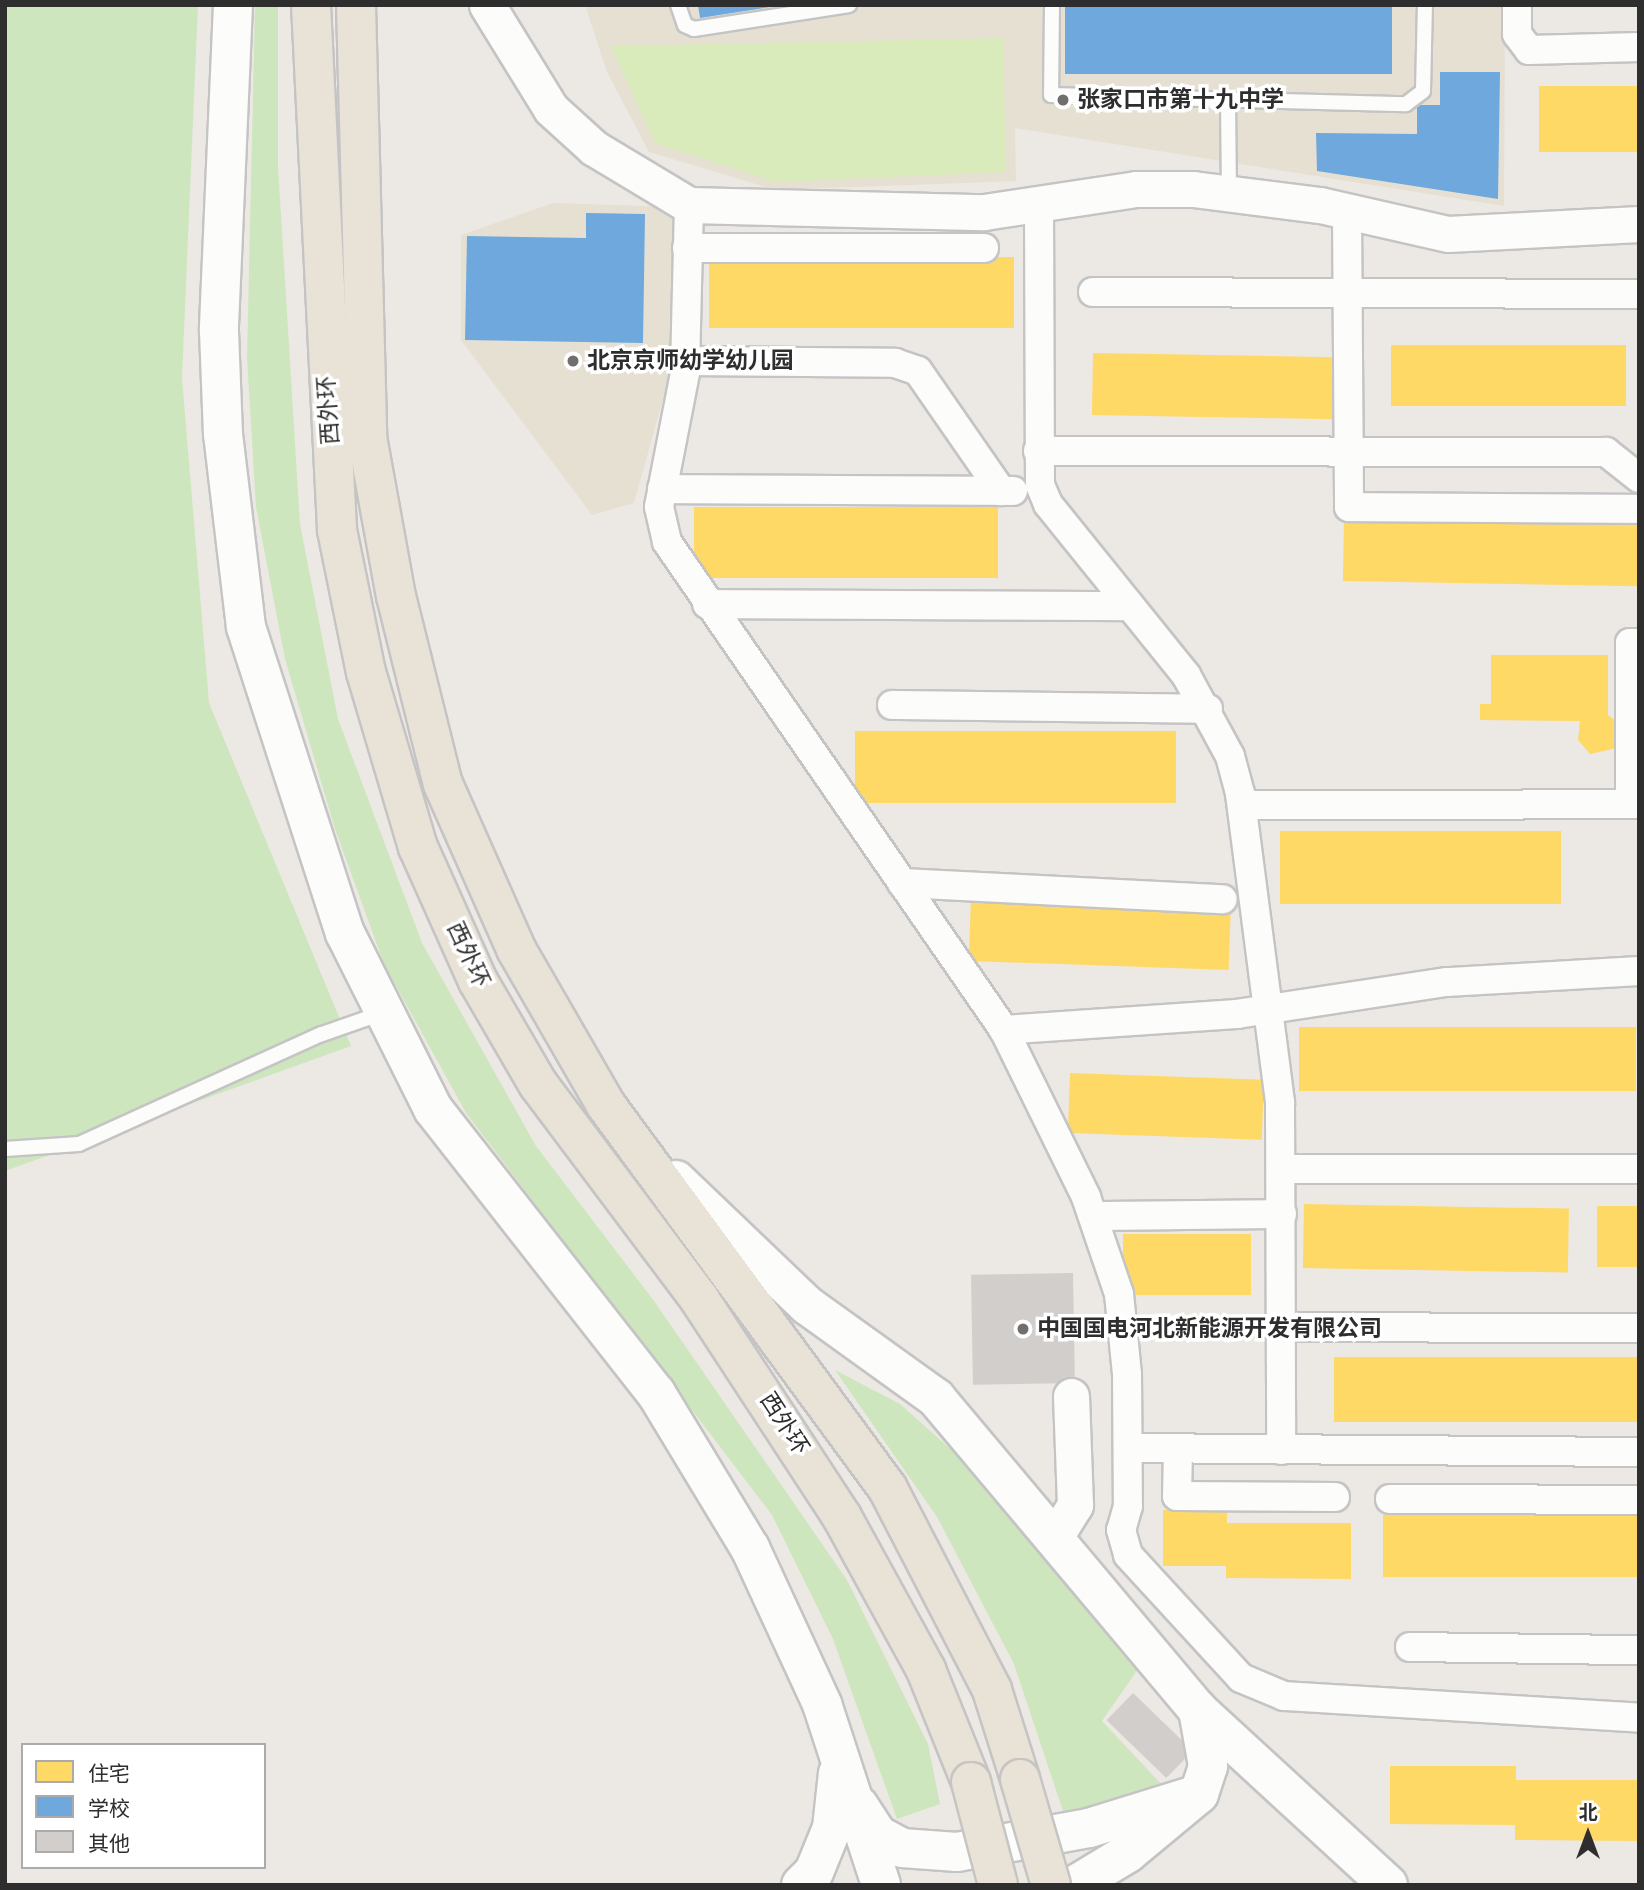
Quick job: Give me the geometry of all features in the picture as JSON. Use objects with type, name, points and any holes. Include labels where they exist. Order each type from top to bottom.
[{"type":"highway","name":"西外环","points":[[311,5],[337,530],[366,672],[418,846],[478,981],[538,1084],[700,1300],[842,1517],[926,1670],[971,1782],[998,1885]]},
{"type":"highway","name":"西外环","points":[[356,5],[367,437],[396,596],[443,784],[516,949],[594,1084],[888,1489],[992,1690],[1051,1885]]},
{"type":"main road","points":[[233,5],[219,331],[223,435],[246,626],[345,933],[433,1109],[656,1393],[750,1548],[840,1754],[881,1885]]},
{"type":"main road","points":[[594,1084],[694,1199],[808,1306],[936,1398],[1198,1710],[1388,1885]]},
{"type":"main road","points":[[1075,1885],[1128,1853],[1199,1794],[1208,1766],[1198,1710]]},
{"type":"main road","points":[[802,1885],[814,1872],[832,1828],[840,1754]]},
{"type":"main road","points":[[852,1796],[878,1835],[902,1848],[957,1852],[1089,1828],[1199,1794]]},
{"type":"street","points":[[487,5],[551,109],[594,148],[689,205],[984,212],[1136,189],[1229,193],[1488,237],[1639,224]]},
{"type":"street","points":[[1517,5],[1517,34],[1529,50],[1639,47]]},
{"type":"street","points":[[1039,204],[1038,452],[1043,492],[1208,709],[1230,756],[1242,805],[1268,1008],[1282,1169],[1281,1450]]},
{"type":"street","points":[[689,205],[685,361],[662,489],[667,542],[707,604],[1004,1030],[1093,1216],[1119,1294],[1128,1448],[1121,1530],[1128,1555],[1241,1678],[1284,1696],[1639,1718]]},
{"type":"street","points":[[1347,212],[1349,507],[1639,509]]},
{"type":"street","points":[[687,248],[984,248]]},
{"type":"street","points":[[1093,292],[1637,294]]},
{"type":"street","points":[[685,361],[895,363],[918,371],[1001,491]]},
{"type":"street","points":[[1038,452],[1606,452],[1639,478]]},
{"type":"street","points":[[662,489],[1043,492]]},
{"type":"street","points":[[707,604],[1130,606]]},
{"type":"street","points":[[1242,805],[1634,804],[1630,643],[1639,643]]},
{"type":"street","points":[[892,705],[1208,709]]},
{"type":"street","points":[[902,883],[1223,899]]},
{"type":"street","points":[[1004,1030],[1268,1008],[1446,982],[1639,971]]},
{"type":"street","points":[[1282,1169],[1639,1169]]},
{"type":"street","points":[[1093,1216],[1282,1214]]},
{"type":"street","points":[[1282,1327],[1639,1328]]},
{"type":"street","points":[[1055,1537],[1075,1505],[1071,1396]]},
{"type":"street","points":[[1128,1448],[1639,1452]]},
{"type":"street","points":[[1178,1449],[1177,1496],[1335,1497]]},
{"type":"street","points":[[1390,1499],[1639,1500]]},
{"type":"street","points":[[1410,1647],[1639,1650]]},
{"type":"lane","points":[[678,5],[685,25],[694,30],[849,5]]},
{"type":"lane","points":[[1052,5],[1051,95],[1228,100],[1415,100],[1423,91],[1425,5]]},
{"type":"lane","points":[[1228,100],[1229,193]]},
{"type":"lane","points":[[5,1149],[79,1144],[322,1034],[385,1013]]},
{"type":"shaded area","name":"张家口市第十九中学","points":[[585,5],[1505,5],[1504,206],[1015,128],[1016,181],[776,190],[649,152],[607,72]]},
{"type":"shaded area","name":"北京京师幼学幼儿园","points":[[553,203],[676,207],[668,381],[634,503],[592,515],[461,340],[461,235]]},
{"type":"green space","points":[[5,5],[198,5],[182,378],[209,703],[351,1046],[5,1171]]},
{"type":"green space","points":[[255,5],[278,5],[278,167],[300,524],[338,719],[422,943],[536,1146],[654,1301],[847,1580],[928,1744],[940,1804],[897,1819],[833,1639],[772,1515],[466,1113],[384,964],[335,829],[285,659],[256,507],[247,358]]},
{"type":"green space","points":[[1003,38],[1006,172],[776,182],[655,143],[611,46]]},
{"type":"green space","points":[[835,1370],[900,1404],[965,1462],[1138,1669],[1102,1721],[1165,1788],[1067,1823],[1014,1664],[937,1517]]},
{"type":"building: 住宅","points":[[1539,86],[1639,86],[1639,152],[1539,152]]},
{"type":"building: 住宅","points":[[709,257],[1014,257],[1014,328],[709,328]]},
{"type":"building: 住宅","points":[[1391,345],[1626,345],[1626,406],[1391,406]]},
{"type":"building: 住宅","points":[[1093,353],[1334,357],[1333,419],[1092,415]]},
{"type":"building: 住宅","points":[[694,507],[998,507],[998,578],[694,578]]},
{"type":"building: 住宅","points":[[1344,517],[1639,522],[1638,586],[1343,581]]},
{"type":"building: 住宅","points":[[1491,655],[1608,655],[1608,715],[1619,723],[1617,748],[1590,754],[1578,740],[1580,721],[1480,720],[1480,704],[1491,704]]},
{"type":"building: 住宅","points":[[855,731],[1176,731],[1176,803],[855,803]]},
{"type":"building: 住宅","points":[[1280,831],[1561,831],[1561,904],[1280,904]]},
{"type":"building: 住宅","points":[[971,897],[1231,906],[1229,970],[969,961]]},
{"type":"building: 住宅","points":[[1299,1027],[1636,1027],[1636,1091],[1299,1091]]},
{"type":"building: 住宅","points":[[1070,1073],[1264,1080],[1262,1140],[1068,1133]]},
{"type":"building: 住宅","points":[[1304,1204],[1569,1209],[1568,1273],[1303,1268]]},
{"type":"building: 住宅","points":[[1597,1206],[1639,1206],[1639,1267],[1597,1267]]},
{"type":"building: 住宅","points":[[1123,1234],[1251,1234],[1251,1295],[1123,1295]]},
{"type":"building: 住宅","points":[[1334,1357],[1639,1357],[1639,1422],[1334,1422]]},
{"type":"building: 住宅","points":[[1163,1510],[1227,1510],[1227,1523],[1351,1523],[1351,1579],[1226,1578],[1226,1566],[1163,1566]]},
{"type":"building: 住宅","points":[[1383,1515],[1639,1515],[1639,1577],[1383,1577]]},
{"type":"building: 住宅","points":[[1390,1766],[1516,1766],[1516,1780],[1639,1780],[1639,1841],[1515,1840],[1515,1825],[1390,1824]]},
{"type":"building: 学校","points":[[698,5],[770,5],[770,7],[700,18]]},
{"type":"building: 学校","points":[[1065,5],[1392,5],[1392,74],[1065,74]]},
{"type":"building: 学校","points":[[1440,72],[1500,72],[1498,199],[1317,171],[1316,133],[1417,134],[1417,105],[1440,105]]},
{"type":"building: 学校","points":[[586,213],[645,214],[643,343],[465,340],[467,236],[586,238]]},
{"type":"building: 其他","name":"中国国电河北新能源开发有限公司","points":[[1073,1273],[1075,1383],[973,1385],[971,1275]]},
{"type":"building: 其他","points":[[1133,1693],[1193,1751],[1166,1778],[1107,1720]]},
{"type":"place","name":"张家口市第十九中学","points":[[1063,100]]},
{"type":"place","name":"北京京师幼学幼儿园","points":[[573,361]]},
{"type":"place","name":"中国国电河北新能源开发有限公司","points":[[1023,1329]]}]
